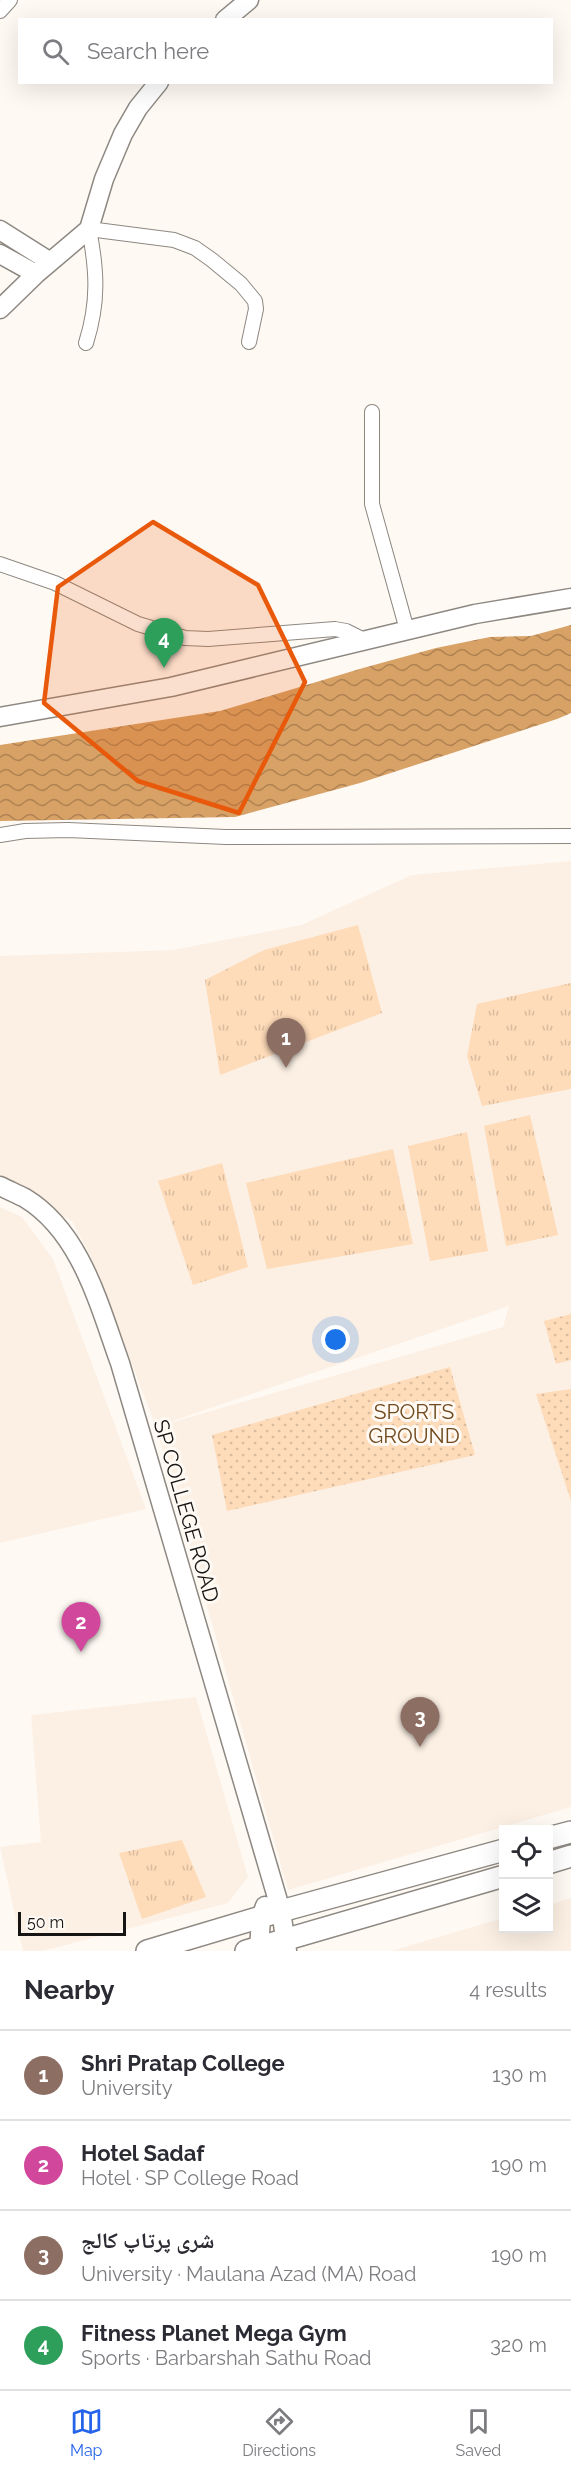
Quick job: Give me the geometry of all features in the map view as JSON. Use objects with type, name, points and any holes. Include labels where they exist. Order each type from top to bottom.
[{"type":"main road","points":[[553,1837],[571,1832]]},
{"type":"main road","points":[[147,1951],[271,1914],[499,1851]]},
{"type":"main road","points":[[553,1862],[571,1856]]},
{"type":"main road","points":[[255,1950],[286,1945],[499,1878]]},
{"type":"street","points":[[0,11],[10,0]]},
{"type":"street","points":[[227,18],[249,0]]},
{"type":"street","points":[[86,343],[94,316],[96,295],[94,254],[89,229],[104,178],[123,134],[138,108],[157,84]]},
{"type":"street","points":[[0,309],[42,267],[89,229],[174,240],[195,248],[212,260],[241,284],[255,301],[256,309],[249,342]]},
{"type":"street","points":[[0,230],[42,267]]},
{"type":"street","points":[[2,256],[42,267]]},
{"type":"street","points":[[372,412],[372,504],[407,630]]},
{"type":"street","points":[[0,564],[55,583],[138,624],[166,634],[208,639],[335,629],[346,631],[366,641]]},
{"type":"street","points":[[0,717],[171,687],[475,614],[571,598]]},
{"type":"street","points":[[0,835],[24,831],[68,830],[226,837],[571,836]]},
{"type":"street","name":"SP COLLEGE ROAD","points":[[0,1186],[26,1199],[55,1224],[70,1244],[95,1294],[120,1363],[272,1884],[271,1914]]},
{"type":"street","points":[[271,1914],[286,1945]]},
{"type":"street","points":[[255,1950],[271,1914]]},
{"type":"highlighted area","points":[[153,522],[258,585],[305,682],[239,813],[138,781],[44,703],[58,587]]},
{"type":"shaded area","points":[[571,861],[571,1807],[510,1825],[499,1825],[499,1828],[288,1890],[156,1427],[90,1255],[72,1221],[0,1180],[0,956],[173,950],[301,925],[412,875]],"holes":[[[509,1306],[503,1327],[173,1421]]]},
{"type":"shaded area","points":[[0,1207],[22,1217],[53,1259],[146,1509],[0,1543]]},
{"type":"shaded area","points":[[196,1697],[248,1877],[228,1903],[42,1951],[23,1951],[0,1847],[41,1842],[31,1715]]},
{"type":"shaded area","points":[[571,1898],[571,1951],[391,1951],[499,1919],[499,1933],[553,1933],[553,1904]]},
{"type":"green space","points":[[358,925],[382,1013],[220,1075],[205,980],[264,950]]},
{"type":"green space","points":[[571,983],[571,1089],[482,1106],[467,1056],[477,1004]]},
{"type":"green space","points":[[530,1115],[558,1235],[506,1246],[484,1126]]},
{"type":"green space","points":[[467,1132],[488,1251],[430,1261],[408,1146]]},
{"type":"green space","points":[[393,1149],[413,1244],[267,1269],[246,1183]]},
{"type":"green space","points":[[222,1163],[248,1267],[193,1285],[158,1181]]},
{"type":"green space","points":[[571,1314],[571,1360],[556,1364],[544,1321]]},
{"type":"green space","name":"SPORTS GROUND","points":[[450,1367],[475,1455],[227,1511],[212,1435]]},
{"type":"green space","points":[[571,1389],[571,1501],[536,1394]]},
{"type":"green space","points":[[182,1840],[206,1897],[142,1919],[119,1853]]},
{"type":"water","points":[[571,625],[571,713],[557,719],[360,783],[235,817],[0,821],[0,745],[220,711],[436,648],[490,637],[531,636]]},
{"type":"place","name":"Fitness Planet Mega Gym","points":[[164,668]]},
{"type":"place","name":"Shri Pratap College","points":[[286,1068]]},
{"type":"place","name":"Hotel Sadaf","points":[[81,1652]]},
{"type":"place","name":"شری پرتاپ کالج","points":[[420,1747]]}]
